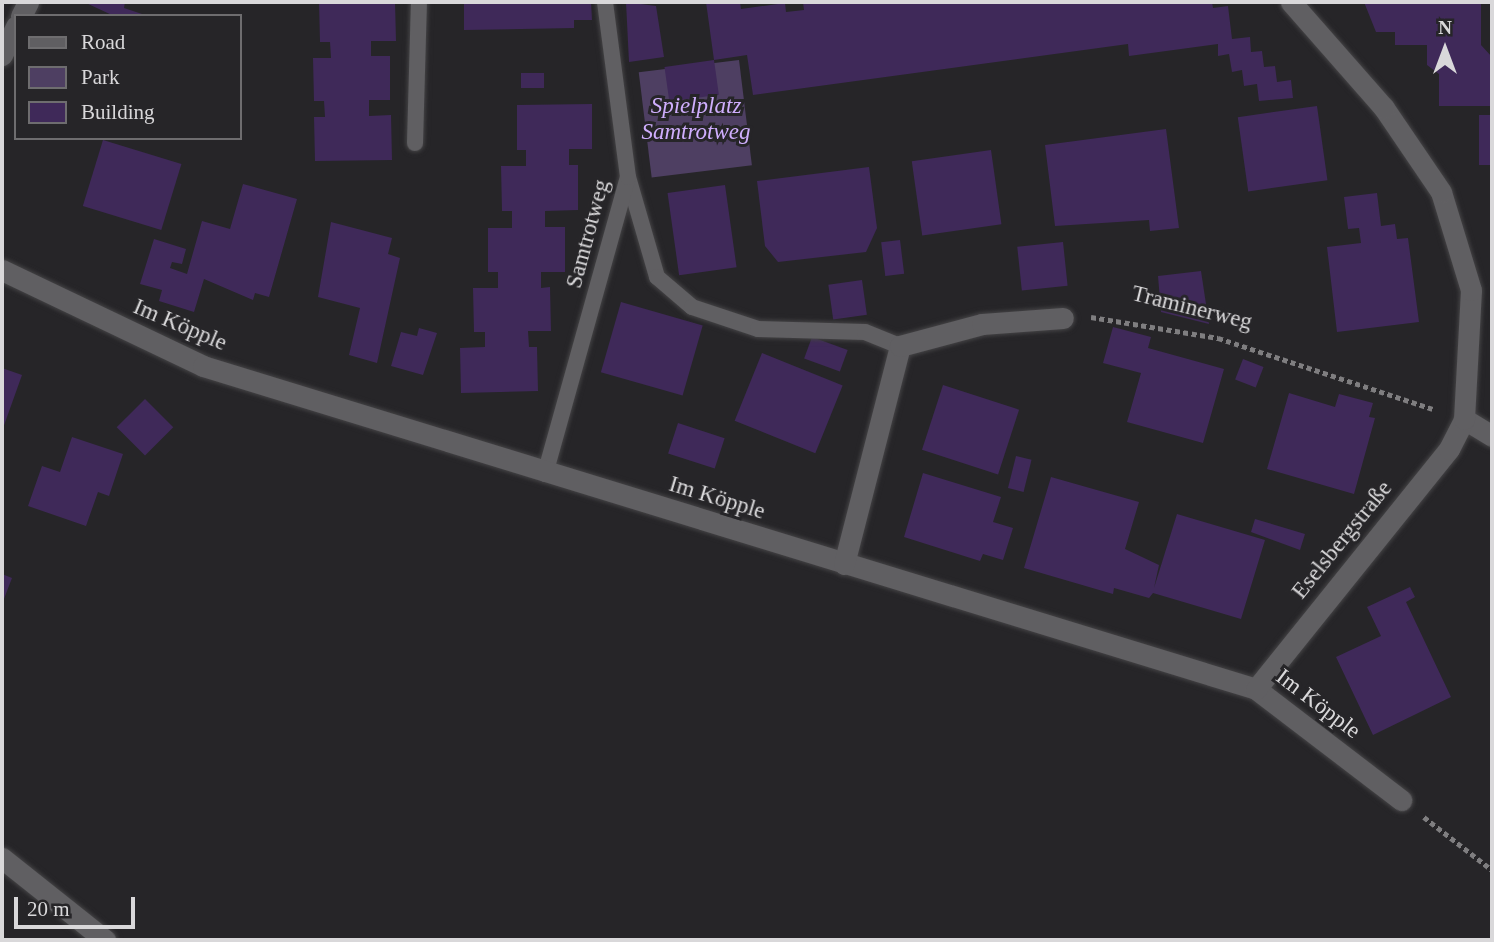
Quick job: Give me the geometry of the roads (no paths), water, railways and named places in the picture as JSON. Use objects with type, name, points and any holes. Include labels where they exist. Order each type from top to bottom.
[{"type":"street","name":"Eselsbergstraße","points":[[1256,690],[1449,449],[1464,419],[1471,290],[1441,192],[1384,108],[1291,2]]},
{"type":"street","points":[[2,55],[14,30]]},
{"type":"street","name":"Im Köpple","points":[[2,270],[203,366],[545,474],[1256,690],[1401,800]]},
{"type":"street","points":[[844,564],[900,346],[982,324],[1063,318]]},
{"type":"street","points":[[1464,419],[1492,436]]},
{"type":"street","points":[[2,858],[106,940]]},
{"type":"lane","points":[[415,143],[419,2]]},
{"type":"lane","name":"Samtrotweg","points":[[545,474],[628,177],[605,2]]},
{"type":"lane","points":[[628,177],[657,277],[692,307],[758,329],[864,332],[900,346]]},
{"type":"park label","name":"Spielplatz Samtrotweg","points":[[696,119]]}]
